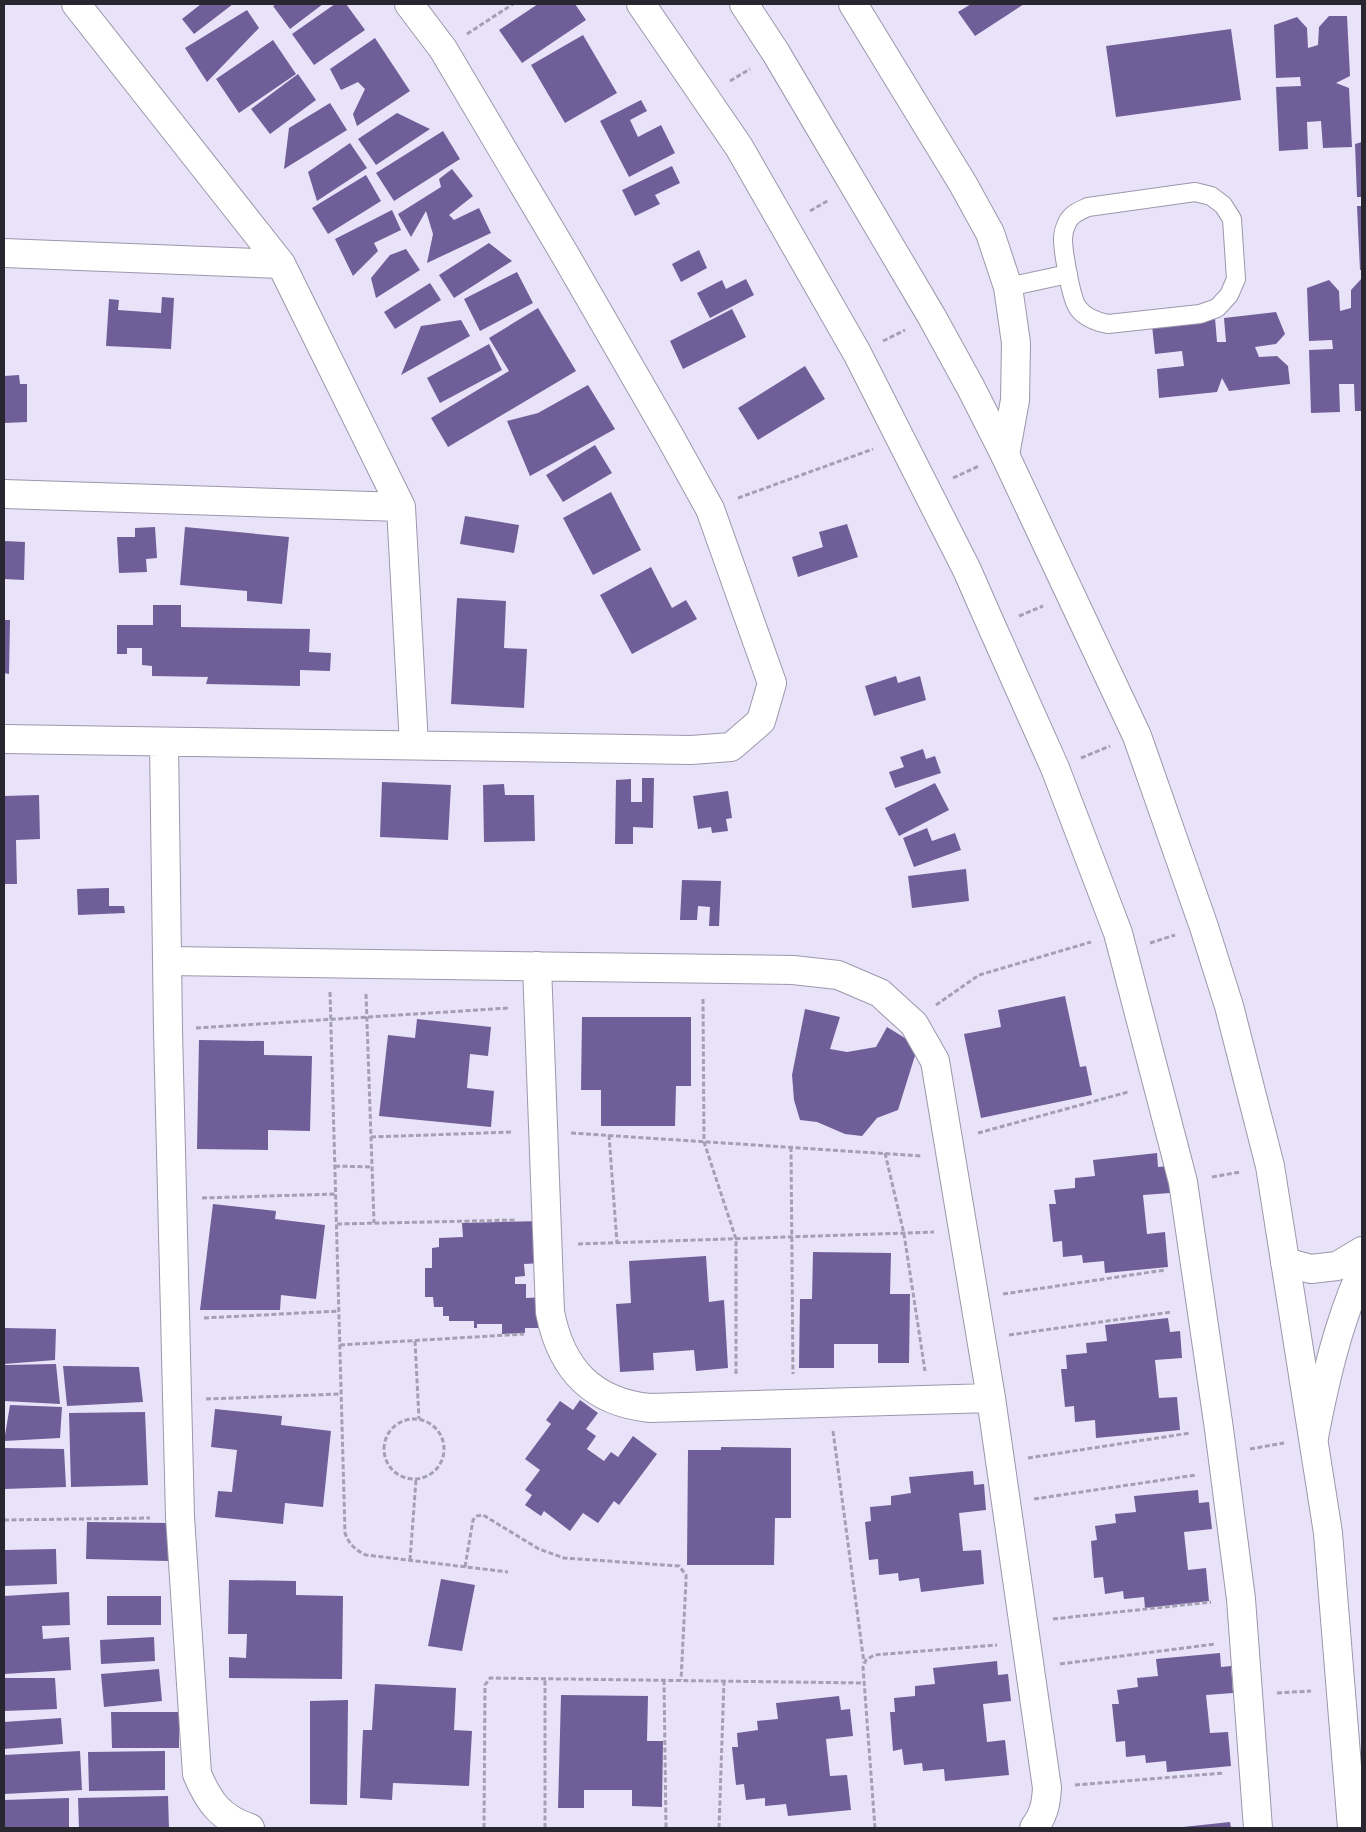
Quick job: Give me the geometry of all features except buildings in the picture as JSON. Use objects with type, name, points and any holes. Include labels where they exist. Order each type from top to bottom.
[{"type":"street","points":[[76,4],[281,264],[401,507],[414,745]]},
{"type":"street","points":[[4,739],[691,750],[731,746],[761,722],[772,683],[710,509],[569,261],[443,50],[409,4]]},
{"type":"street","points":[[641,4],[739,147],[858,353],[967,570],[1055,768],[1120,942],[1183,1182],[1222,1451],[1241,1600],[1258,1828]]},
{"type":"street","points":[[744,4],[776,53],[932,317],[1005,455],[1071,593],[1136,736],[1204,927],[1229,1006],[1270,1166],[1328,1534],[1339,1689],[1352,1828]]},
{"type":"street","points":[[852,4],[963,184],[990,233],[1008,287],[1016,343],[1015,400],[1005,455]]},
{"type":"street","points":[[4,253],[281,264]]},
{"type":"street","points":[[4,494],[401,507]]},
{"type":"street","points":[[164,742],[168,1030],[180,1517],[197,1774],[205,1793],[218,1811],[236,1823],[250,1828]]},
{"type":"street","points":[[167,961],[793,970],[838,975],[880,993],[914,1024],[935,1061],[991,1398],[1047,1788],[1046,1805],[1042,1817],[1034,1828]]},
{"type":"street","points":[[536,966],[550,1312],[560,1350],[578,1374],[599,1392],[615,1400],[632,1406],[650,1408],[991,1398]]},
{"type":"street","points":[[1285,1262],[1311,1269],[1337,1266],[1362,1251]]},
{"type":"street","points":[[1314,1439],[1324,1385],[1338,1332],[1362,1270]]},
{"type":"lane","points":[[1195,192],[1211,196],[1223,205],[1232,219],[1236,279],[1229,295],[1217,308],[1200,314],[1108,324],[1097,321],[1086,316],[1077,308],[1068,274],[1063,239],[1067,223],[1076,212],[1088,207],[1195,192]]},
{"type":"lane","points":[[1008,287],[1068,274]]},
{"type":"path","points":[[443,50],[513,4]]},
{"type":"path","points":[[704,97],[776,53]]},
{"type":"path","points":[[784,225],[855,185]]},
{"type":"path","points":[[858,353],[932,317]]},
{"type":"path","points":[[710,509],[901,439]]},
{"type":"path","points":[[926,489],[1005,455]]},
{"type":"path","points":[[992,627],[1071,593]]},
{"type":"path","points":[[1055,768],[1136,736]]},
{"type":"path","points":[[914,1024],[938,1004],[980,975],[1120,942],[1204,927]]},
{"type":"path","points":[[330,964],[345,1533],[348,1541],[354,1548],[366,1555],[508,1572]]},
{"type":"path","points":[[363,964],[368,1018],[374,1223]]},
{"type":"path","points":[[703,969],[704,1142],[736,1239],[736,1405]]},
{"type":"path","points":[[168,1030],[538,1007]]},
{"type":"path","points":[[371,1137],[543,1131],[884,1153],[949,1149],[1157,1084]]},
{"type":"path","points":[[609,1135],[617,1243]]},
{"type":"path","points":[[791,1147],[793,1404]]},
{"type":"path","points":[[884,1153],[904,1234],[929,1400]]},
{"type":"path","points":[[335,1166],[372,1166]]},
{"type":"path","points":[[1183,1182],[1270,1166]]},
{"type":"path","points":[[172,1199],[336,1194]]},
{"type":"path","points":[[337,1224],[374,1223],[547,1232],[617,1243],[963,1231]]},
{"type":"path","points":[[974,1298],[1196,1266]]},
{"type":"path","points":[[981,1339],[1202,1308]]},
{"type":"path","points":[[176,1319],[339,1312]]},
{"type":"path","points":[[340,1345],[554,1332]]},
{"type":"path","points":[[415,1341],[419,1419]]},
{"type":"path","points":[[178,1401],[342,1394]]},
{"type":"path","points":[[830,1403],[864,1664],[875,1828]]},
{"type":"path","points":[[408,1419],[430,1422],[444,1439],[445,1451],[442,1462],[436,1471],[427,1477],[416,1480],[405,1479],[395,1473],[388,1464],[384,1454],[384,1442],[389,1432],[397,1424],[408,1419]]},
{"type":"path","points":[[1000,1462],[1222,1451],[1314,1439]]},
{"type":"path","points":[[1006,1503],[1222,1451]]},
{"type":"path","points":[[410,1560],[416,1480]]},
{"type":"path","points":[[465,1566],[472,1520],[477,1516],[483,1515],[539,1549],[564,1558],[679,1566],[686,1575],[681,1680]]},
{"type":"path","points":[[4,1520],[180,1517]]},
{"type":"path","points":[[1026,1644],[1241,1600]]},
{"type":"path","points":[[864,1664],[869,1657],[874,1655],[1026,1644],[1244,1640]]},
{"type":"path","points":[[484,1828],[486,1682],[490,1678],[864,1683]]},
{"type":"path","points":[[545,1678],[545,1828]]},
{"type":"path","points":[[664,1680],[666,1828]]},
{"type":"path","points":[[719,1828],[724,1681]]},
{"type":"path","points":[[1248,1695],[1339,1689]]},
{"type":"path","points":[[1047,1788],[1253,1770]]}]
